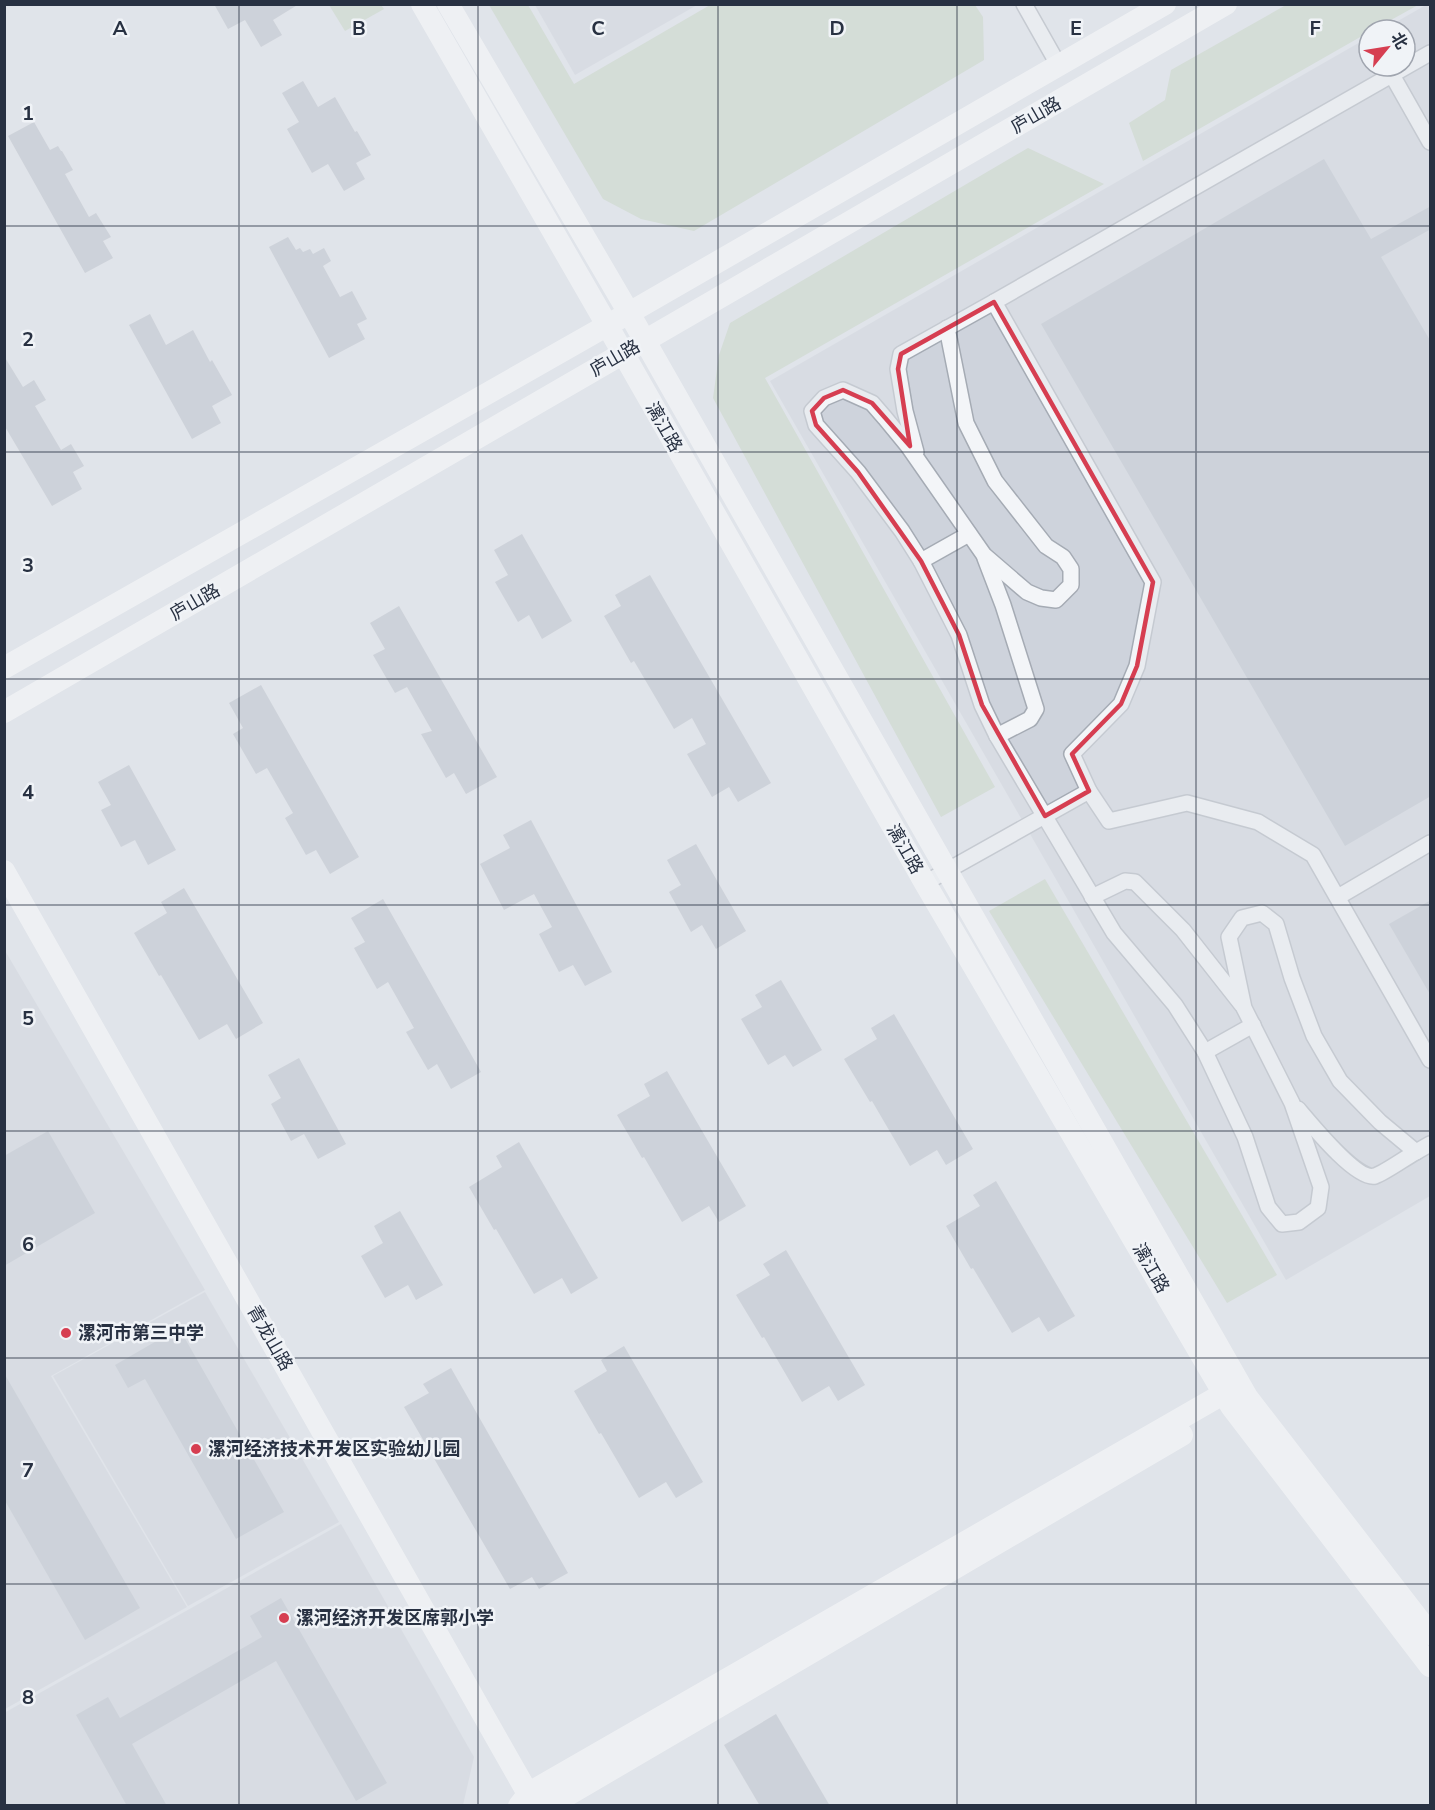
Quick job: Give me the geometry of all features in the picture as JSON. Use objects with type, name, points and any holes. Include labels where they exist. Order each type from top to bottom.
[{"type":"street","name":"漓江路","points":[[422,4],[925,883],[1235,1395],[1431,1666]]},
{"type":"street","name":"漓江路","points":[[448,4],[628,313],[946,871],[1235,1395],[1431,1634]]},
{"type":"street","points":[[1024,4],[1074,93]]},
{"type":"street","name":"庐山路","points":[[4,668],[1165,4]]},
{"type":"street","name":"庐山路","points":[[4,712],[1226,4]]},
{"type":"street","points":[[1417,61],[1431,53]]},
{"type":"street","points":[[919,461],[898,369],[901,354],[1387,78]]},
{"type":"street","points":[[1394,78],[1431,142]]},
{"type":"street","points":[[994,302],[1153,582],[1137,666],[1121,704],[1072,754],[1089,791],[1109,821],[1187,803],[1258,822],[1313,855],[1431,1060]]},
{"type":"street","points":[[947,328],[966,423],[995,481],[1046,546],[1064,558],[1071,569],[1071,585],[1056,600],[1041,598],[1027,592],[984,555],[908,446],[872,403],[843,390],[824,398],[813,411],[816,425],[858,472],[902,531],[921,561],[959,635],[981,705],[997,736],[1092,897],[1114,933],[1175,1005],[1205,1052],[1245,1137],[1268,1207],[1282,1224],[1299,1222],[1318,1208],[1321,1187],[1292,1103],[1244,1008],[1183,930],[1134,882],[1125,880],[1092,897]]},
{"type":"street","points":[[885,418],[905,407]]},
{"type":"street","points":[[921,561],[969,534]]},
{"type":"street","points":[[984,555],[1003,605],[1036,709],[1030,719],[997,736]]},
{"type":"street","points":[[1003,605],[1027,592]]},
{"type":"street","points":[[925,883],[1089,791]]},
{"type":"street","points":[[1338,897],[1431,843]]},
{"type":"street","name":"青龙山路","points":[[4,871],[528,1802]]},
{"type":"street","points":[[1244,1008],[1229,936],[1242,918],[1262,913],[1276,924],[1292,978],[1314,1036],[1340,1081],[1380,1122],[1416,1152]]},
{"type":"street","points":[[1206,958],[1231,943]]},
{"type":"street","points":[[1205,1052],[1253,1025]]},
{"type":"street","points":[[1292,1103],[1333,1149],[1365,1175],[1374,1176],[1431,1144]]},
{"type":"street","points":[[1312,1161],[1333,1149]]},
{"type":"street","points":[[528,1802],[1235,1395]]},
{"type":"street","points":[[549,1806],[1235,1395]]},
{"type":"highlighted area","points":[[994,302],[1153,582],[1137,666],[1121,704],[1072,754],[1089,791],[1045,816],[982,705],[959,635],[921,561],[858,472],[816,425],[812,411],[824,398],[843,390],[872,403],[910,446],[898,369],[901,354]]},
{"type":"shaded area","points":[[535,5],[697,5],[575,75]]},
{"type":"shaded area","points":[[1430,5],[1430,1196],[1286,1280],[770,381],[1357,44],[1357,78],[1417,78],[1417,18],[1403,18]]},
{"type":"shaded area","name":"漯河市第三中学","points":[[4,949],[205,1290],[51,1376],[187,1607],[5,1709]]},
{"type":"shaded area","name":"漯河经济技术开发区实验幼儿园","points":[[205,1292],[339,1522],[188,1606],[53,1376]]},
{"type":"shaded area","name":"漯河经济开发区席郭小学","points":[[341,1524],[474,1757],[463,1805],[5,1805],[4,1713]]},
{"type":"green space","points":[[329,5],[381,5],[384,9],[345,31]]},
{"type":"green space","points":[[489,5],[528,5],[574,84],[710,5],[975,5],[983,17],[984,60],[694,231],[641,219],[603,199]]},
{"type":"green space","points":[[1286,5],[1418,5],[1395,18],[1357,18],[1357,39],[1143,161],[1129,123],[1165,100],[1171,70]]},
{"type":"green space","points":[[1028,148],[1104,184],[765,378],[995,787],[941,817],[713,398],[719,355],[730,323]]},
{"type":"green space","points":[[1045,879],[1277,1275],[1227,1303],[989,911]]},
{"type":"building","points":[[214,4],[299,4],[273,20],[282,35],[261,47],[245,20],[228,29]]},
{"type":"building","points":[[303,81],[318,107],[335,97],[371,155],[356,163],[365,179],[344,191],[328,164],[312,173],[287,129],[299,122],[282,93]]},
{"type":"building","points":[[34,122],[50,150],[58,146],[73,170],[65,174],[89,217],[96,213],[111,237],[103,241],[113,258],[85,273],[8,136]]},
{"type":"building","points":[[1324,159],[1371,239],[1431,206],[1431,229],[1381,257],[1431,342],[1431,796],[1345,846],[1041,324]]},
{"type":"building","points":[[288,237],[296,250],[300,248],[303,252],[310,249],[313,254],[324,248],[331,261],[323,266],[340,297],[352,291],[367,319],[357,324],[365,339],[329,358],[269,247]]},
{"type":"building","points":[[150,314],[166,345],[193,330],[210,362],[212,360],[232,395],[212,406],[221,423],[192,439],[129,325]]},
{"type":"building","points":[[4,356],[23,387],[34,380],[46,400],[35,406],[61,450],[71,444],[84,466],[73,472],[82,489],[52,506],[4,425]]},
{"type":"building","points":[[522,534],[572,621],[542,639],[529,615],[518,622],[495,582],[508,575],[494,550]]},
{"type":"building","points":[[650,575],[771,783],[738,802],[729,787],[712,797],[687,754],[706,744],[692,718],[674,729],[634,661],[631,663],[604,616],[621,606],[615,595]]},
{"type":"building","points":[[399,606],[497,777],[466,794],[454,773],[446,778],[421,734],[432,731],[407,687],[395,693],[373,655],[385,649],[370,623]]},
{"type":"building","points":[[261,685],[359,857],[330,874],[316,850],[306,855],[285,818],[293,813],[267,768],[256,774],[233,734],[243,728],[229,703]]},
{"type":"building","points":[[129,765],[176,850],[148,865],[135,840],[121,847],[101,810],[111,805],[98,782]]},
{"type":"building","points":[[531,820],[612,972],[585,986],[573,965],[559,972],[539,934],[552,927],[534,894],[504,910],[480,864],[510,848],[503,835]]},
{"type":"building","points":[[696,844],[746,931],[716,949],[702,925],[691,932],[669,892],[681,885],[667,860]]},
{"type":"building","points":[[184,888],[263,1023],[236,1039],[227,1024],[199,1040],[134,933],[167,913],[161,902]]},
{"type":"building","points":[[383,899],[481,1072],[451,1089],[437,1064],[428,1070],[406,1032],[414,1028],[388,982],[377,989],[354,948],[365,942],[351,918]]},
{"type":"building","points":[[1431,900],[1431,996],[1389,924]]},
{"type":"building","points":[[781,980],[822,1050],[793,1067],[785,1055],[768,1065],[741,1019],[762,1007],[755,995]]},
{"type":"building","points":[[894,1014],[973,1149],[946,1165],[937,1150],[910,1166],[844,1059],[877,1039],[871,1028]]},
{"type":"building","points":[[299,1058],[346,1144],[318,1159],[304,1134],[291,1141],[271,1104],[281,1098],[268,1075]]},
{"type":"building","points":[[667,1071],[746,1206],[719,1222],[709,1206],[682,1222],[617,1115],[650,1096],[644,1084]]},
{"type":"building","points":[[48,1131],[95,1213],[4,1266],[4,1156]]},
{"type":"building","points":[[519,1142],[598,1278],[571,1294],[562,1278],[534,1294],[469,1187],[502,1167],[496,1156]]},
{"type":"building","points":[[996,1181],[1075,1316],[1048,1332],[1039,1317],[1012,1333],[946,1226],[980,1206],[973,1195]]},
{"type":"building","points":[[400,1211],[443,1285],[416,1300],[408,1285],[385,1298],[361,1256],[383,1243],[374,1226]]},
{"type":"building","points":[[786,1250],[865,1385],[838,1401],[829,1386],[802,1402],[736,1295],[770,1275],[763,1264]]},
{"type":"building","points":[[179,1328],[284,1512],[236,1539],[145,1379],[128,1388],[115,1365]]},
{"type":"building","points":[[624,1346],[703,1482],[676,1498],[666,1482],[639,1498],[574,1391],[607,1371],[601,1360]]},
{"type":"building","points":[[451,1368],[568,1573],[539,1589],[532,1577],[510,1589],[404,1407],[429,1393],[423,1384]]},
{"type":"building","points":[[4,1373],[140,1608],[85,1640],[4,1499]]},
{"type":"building","points":[[281,1598],[387,1783],[356,1801],[276,1661],[132,1744],[167,1806],[127,1806],[76,1715],[108,1697],[120,1718],[262,1637],[250,1616]]},
{"type":"building","points":[[776,1714],[830,1806],[760,1806],[724,1745]]},
{"type":"place","name":"漯河市第三中学","points":[[66,1333]]},
{"type":"place","name":"漯河经济技术开发区实验幼儿园","points":[[196,1449]]},
{"type":"place","name":"漯河经济开发区席郭小学","points":[[284,1618]]}]
